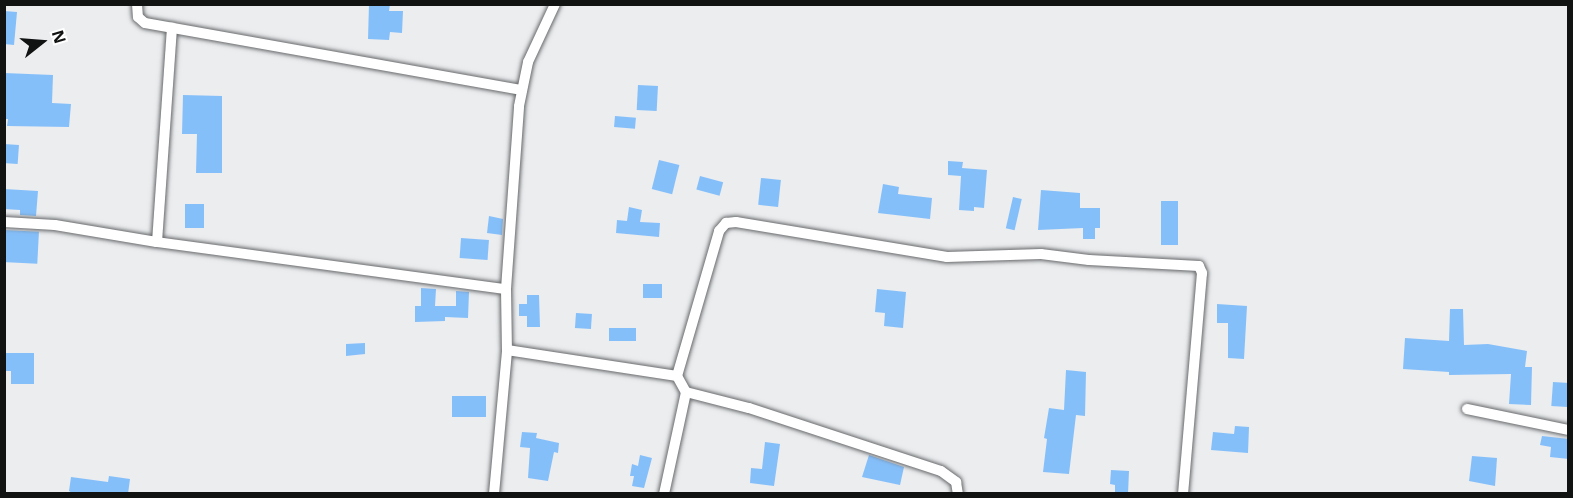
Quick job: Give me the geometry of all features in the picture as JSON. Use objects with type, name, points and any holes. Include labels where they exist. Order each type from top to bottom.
[{"type":"street","points":[[137,4],[138,17],[145,23],[522,90]]},
{"type":"street","points":[[494,494],[507,350],[506,289],[522,90],[528,62],[555,4]]},
{"type":"street","points":[[157,242],[172,28]]},
{"type":"street","points":[[4,222],[55,225],[157,242],[506,289]]},
{"type":"street","points":[[664,494],[686,392],[677,376],[719,231],[726,223],[736,222],[947,257],[1041,254],[1089,260],[1199,266],[1202,273],[1183,494]]},
{"type":"street","points":[[507,350],[677,376]]},
{"type":"street","points":[[686,392],[749,408],[932,468],[956,482],[958,494]]},
{"type":"street","points":[[1467,409],[1569,430]]},
{"type":"building","points":[[369,4],[390,4],[389,11],[403,11],[402,33],[390,32],[389,40],[368,39]]},
{"type":"building","points":[[4,11],[17,12],[14,45],[4,44]]},
{"type":"building","points":[[4,73],[53,75],[52,103],[71,104],[69,127],[7,126],[8,119],[4,119]]},
{"type":"building","points":[[638,85],[658,86],[657,111],[637,110]]},
{"type":"building","points":[[183,95],[222,96],[222,173],[196,173],[197,134],[182,134]]},
{"type":"building","points":[[615,116],[636,118],[635,129],[614,127]]},
{"type":"building","points":[[4,144],[19,145],[18,164],[4,163]]},
{"type":"building","points":[[659,160],[679,165],[672,194],[652,189]]},
{"type":"building","points":[[948,161],[963,162],[962,168],[987,170],[984,208],[974,207],[974,211],[959,210],[961,176],[948,175]]},
{"type":"building","points":[[700,176],[723,182],[720,196],[696,190]]},
{"type":"building","points":[[761,178],[781,180],[778,207],[758,205]]},
{"type":"building","points":[[883,184],[899,187],[898,194],[932,198],[930,219],[878,213]]},
{"type":"building","points":[[4,189],[38,191],[36,216],[20,215],[20,210],[4,209]]},
{"type":"building","points":[[1041,190],[1080,193],[1080,208],[1100,208],[1100,228],[1095,228],[1095,239],[1083,239],[1083,228],[1038,230]]},
{"type":"building","points":[[1013,197],[1022,199],[1015,230],[1006,228]]},
{"type":"building","points":[[1161,201],[1178,201],[1178,245],[1161,245]]},
{"type":"building","points":[[185,204],[204,204],[204,228],[185,228]]},
{"type":"building","points":[[629,207],[642,210],[640,222],[660,223],[659,237],[616,233],[617,220],[627,221]]},
{"type":"building","points":[[489,216],[503,219],[502,235],[487,233]]},
{"type":"building","points":[[4,230],[39,232],[37,264],[4,262]]},
{"type":"building","points":[[461,238],[489,240],[488,260],[460,258]]},
{"type":"building","points":[[643,284],[662,284],[662,298],[643,298]]},
{"type":"building","points":[[421,288],[436,289],[435,306],[456,306],[456,291],[469,292],[468,318],[445,317],[445,321],[415,322],[415,306],[421,306]]},
{"type":"building","points":[[877,289],[906,292],[903,328],[884,326],[885,313],[875,312]]},
{"type":"building","points":[[527,295],[539,295],[540,327],[527,327],[527,316],[519,316],[519,304],[527,304]]},
{"type":"building","points":[[1217,304],[1247,306],[1244,359],[1228,358],[1228,323],[1217,323]]},
{"type":"building","points":[[1450,309],[1463,309],[1464,345],[1488,344],[1527,351],[1525,367],[1532,367],[1531,405],[1509,404],[1511,374],[1449,375],[1449,372],[1403,369],[1405,338],[1449,341]]},
{"type":"building","points":[[576,313],[592,314],[591,329],[575,328]]},
{"type":"building","points":[[609,328],[636,328],[636,341],[609,341]]},
{"type":"building","points":[[365,343],[365,354],[346,356],[346,344]]},
{"type":"building","points":[[4,353],[34,353],[34,384],[11,384],[11,371],[4,371]]},
{"type":"building","points":[[1066,370],[1086,372],[1085,416],[1076,415],[1069,474],[1043,472],[1047,439],[1044,438],[1049,408],[1064,410]]},
{"type":"building","points":[[1553,382],[1568,383],[1567,407],[1551,406]]},
{"type":"building","points":[[452,396],[486,396],[486,417],[452,417]]},
{"type":"building","points":[[1235,426],[1249,427],[1248,453],[1211,450],[1213,432],[1234,434]]},
{"type":"building","points":[[522,432],[537,433],[536,438],[559,443],[558,453],[554,452],[548,481],[528,478],[530,448],[520,447]]},
{"type":"building","points":[[1542,436],[1569,439],[1569,459],[1550,457],[1551,447],[1540,445]]},
{"type":"building","points":[[765,442],[780,444],[774,486],[750,483],[751,468],[762,469]]},
{"type":"building","points":[[640,455],[652,458],[644,488],[632,486],[634,476],[630,476],[632,464],[638,466]]},
{"type":"building","points":[[869,455],[904,467],[900,485],[862,477]]},
{"type":"building","points":[[1472,456],[1497,458],[1495,486],[1469,481]]},
{"type":"building","points":[[1111,470],[1129,471],[1128,494],[1115,494],[1115,485],[1110,484]]},
{"type":"building","points":[[109,476],[130,479],[128,494],[74,494],[69,491],[71,477],[108,482]]}]
